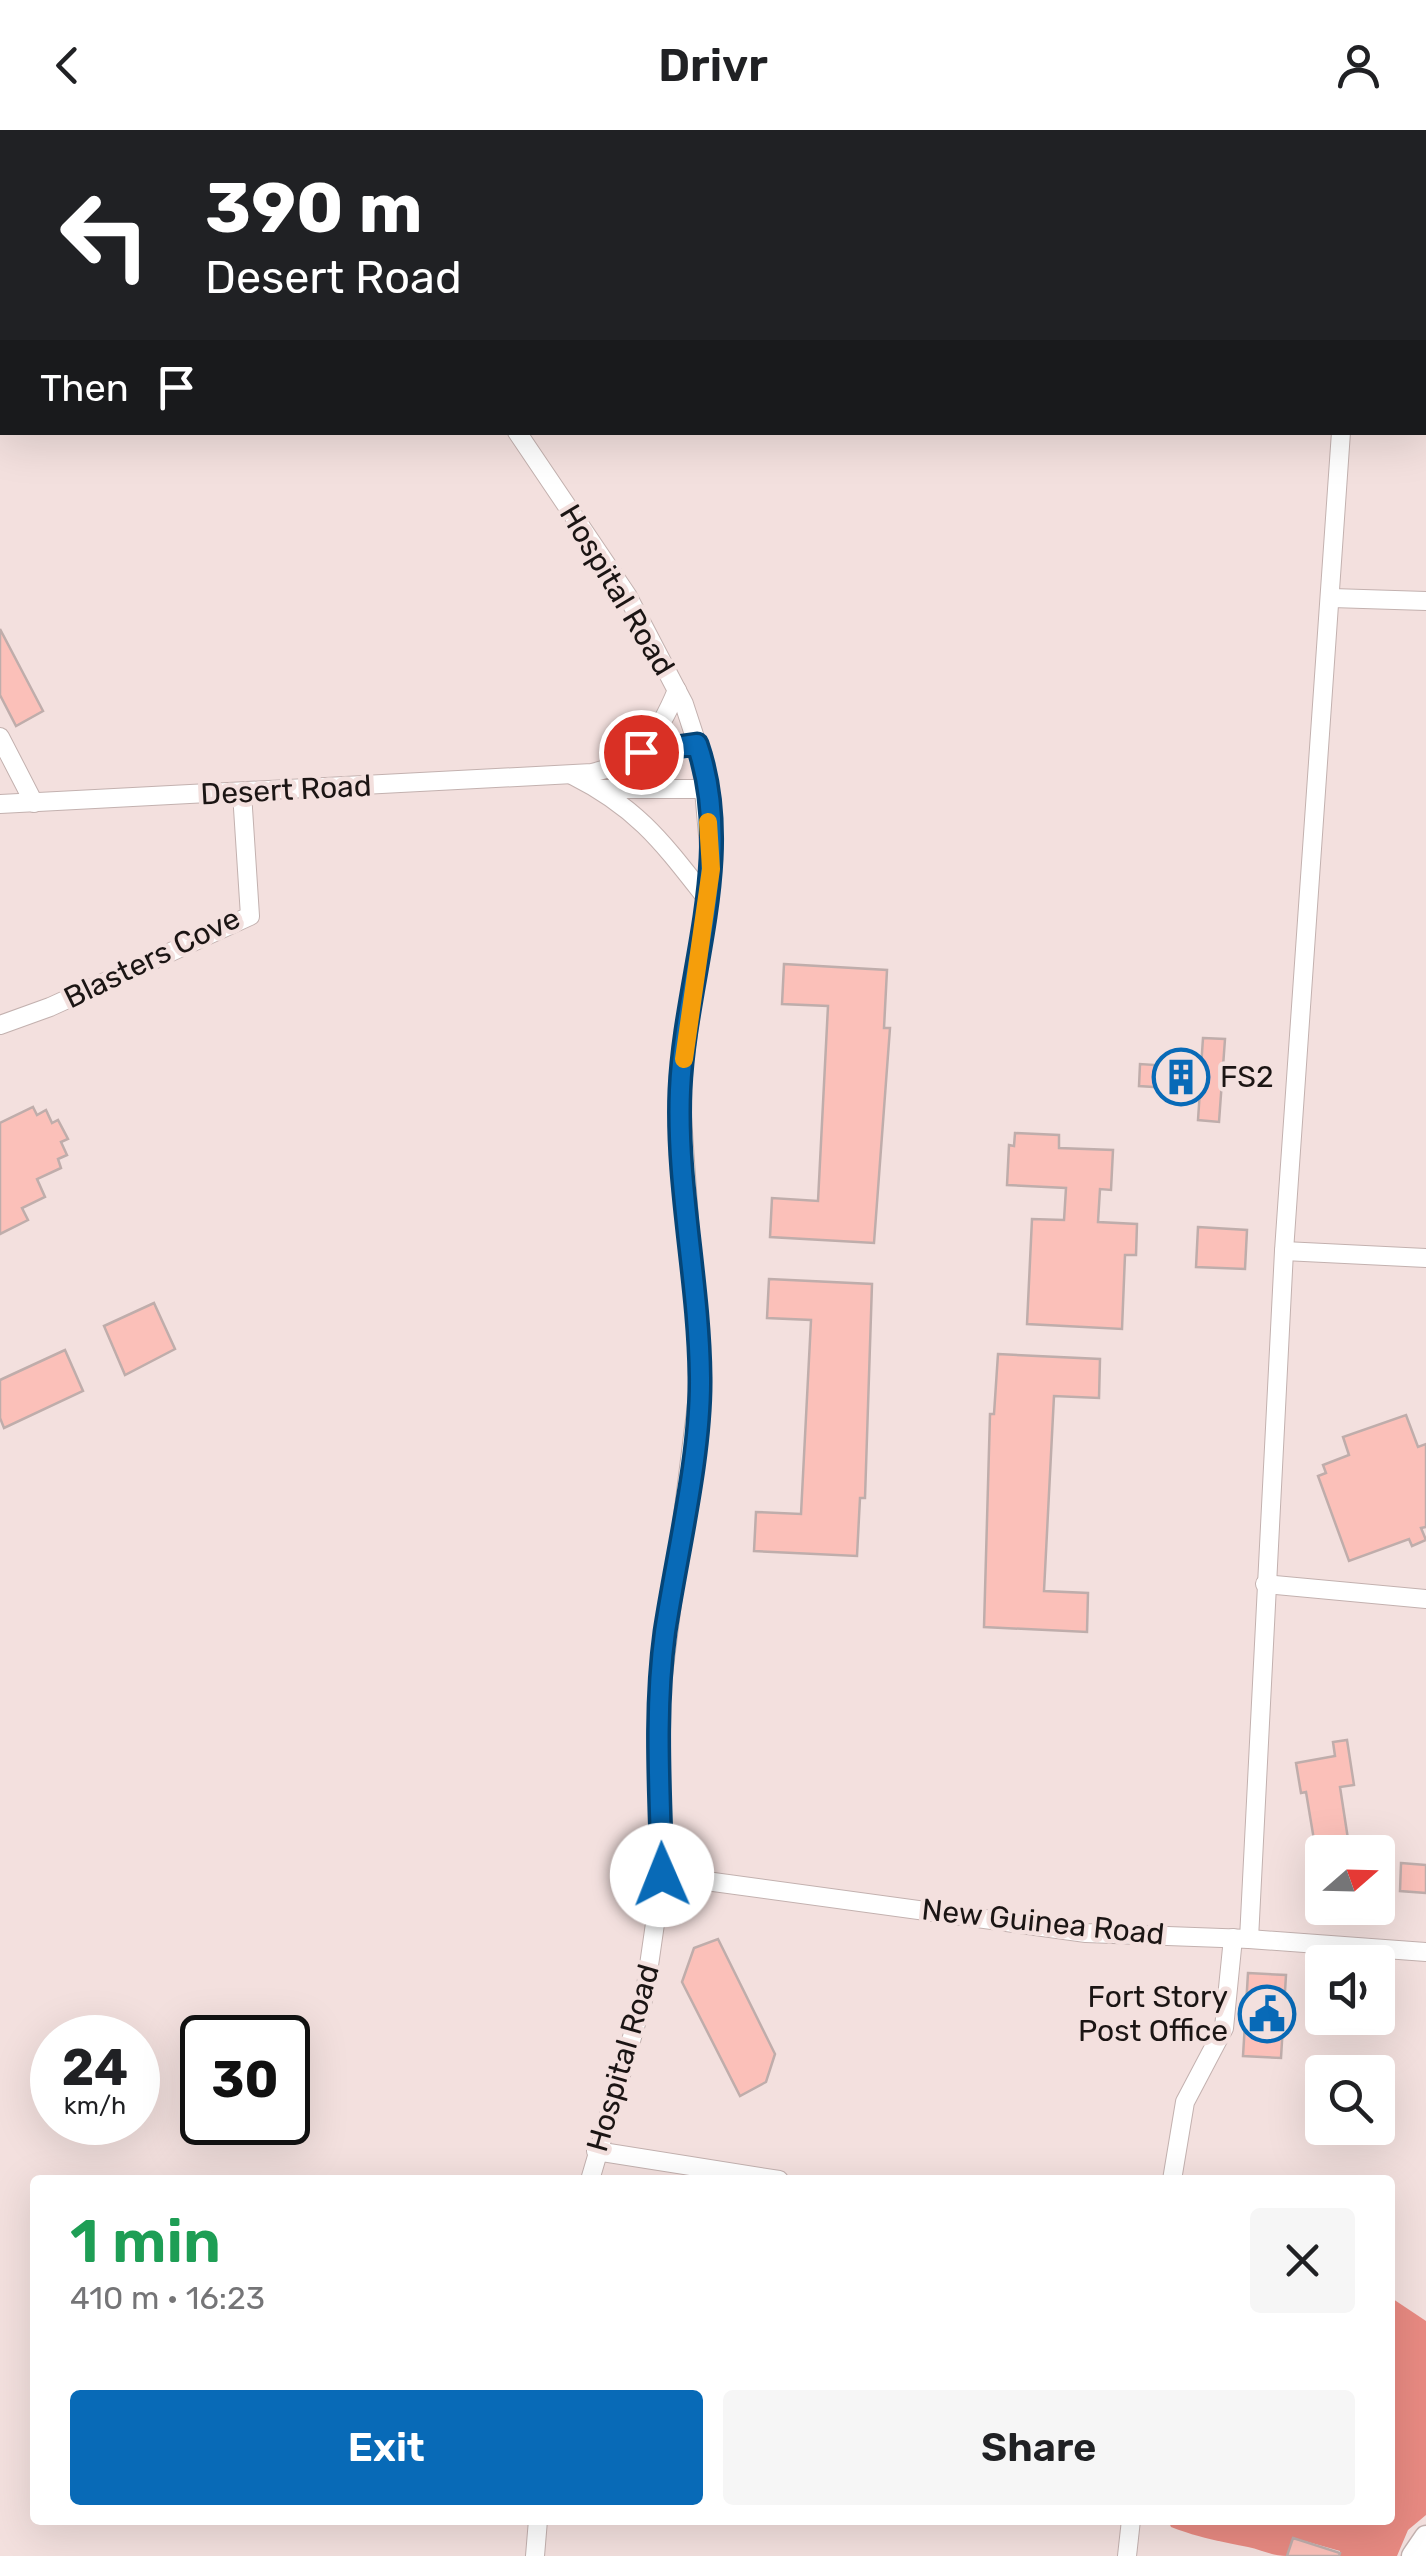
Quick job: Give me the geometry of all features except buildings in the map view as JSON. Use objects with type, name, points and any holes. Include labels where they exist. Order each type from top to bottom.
[{"type":"street","name":"Hospital Road","points":[[519,435],[627,594],[677,690],[697,744],[706,789],[711,869],[680,1088],[681,1152],[692,1246],[700,1380],[659,1707],[662,1875],[645,1994],[591,2175]]},
{"type":"street","points":[[1173,2175],[1185,2102],[1224,2028],[1241,1938],[1341,435]]},
{"type":"street","points":[[1332,598],[1426,602]]},
{"type":"street","points":[[641,752],[662,728],[677,690]]},
{"type":"street","points":[[0,737],[34,803]]},
{"type":"street","name":"Desert Road","points":[[0,804],[571,775],[618,766],[641,752],[697,744]]},
{"type":"street","name":"Desert Road","points":[[571,775],[640,816],[707,899]]},
{"type":"street","name":"Desert Road","points":[[600,789],[706,789]]},
{"type":"street","name":"Blasters Cove","points":[[0,1025],[50,1008],[250,916],[242,794]]},
{"type":"street","points":[[1284,1251],[1426,1258]]},
{"type":"street","points":[[1265,1584],[1426,1599]]},
{"type":"street","name":"New Guinea Road","points":[[662,1875],[1086,1933],[1241,1938],[1426,1952]]},
{"type":"street","points":[[596,2152],[746,2175]]},
{"type":"street","points":[[535,2556],[538,2525]]},
{"type":"street","points":[[1127,2556],[1130,2525]]},
{"type":"street","points":[[1413,2556],[1426,2537]]},
{"type":"shaded area","points":[[1395,2300],[1426,2321],[1426,2515],[1408,2530],[1397,2556],[1340,2556],[1340,2551],[1294,2538],[1287,2556],[1282,2556],[1171,2527],[1395,2525]]},
{"type":"slow traffic","points":[[684,1059],[711,869],[708,822]]},
{"type":"place","name":"FS2","points":[[1181,1077]]},
{"type":"place","name":"Fort Story Post Office","points":[[1267,2014]]},
{"type":"route","points":[[641,752],[697,744],[707,800],[711,869],[680,1088],[681,1152],[692,1246],[700,1380],[680,1555],[665,1635],[659,1707],[662,1875]]}]
